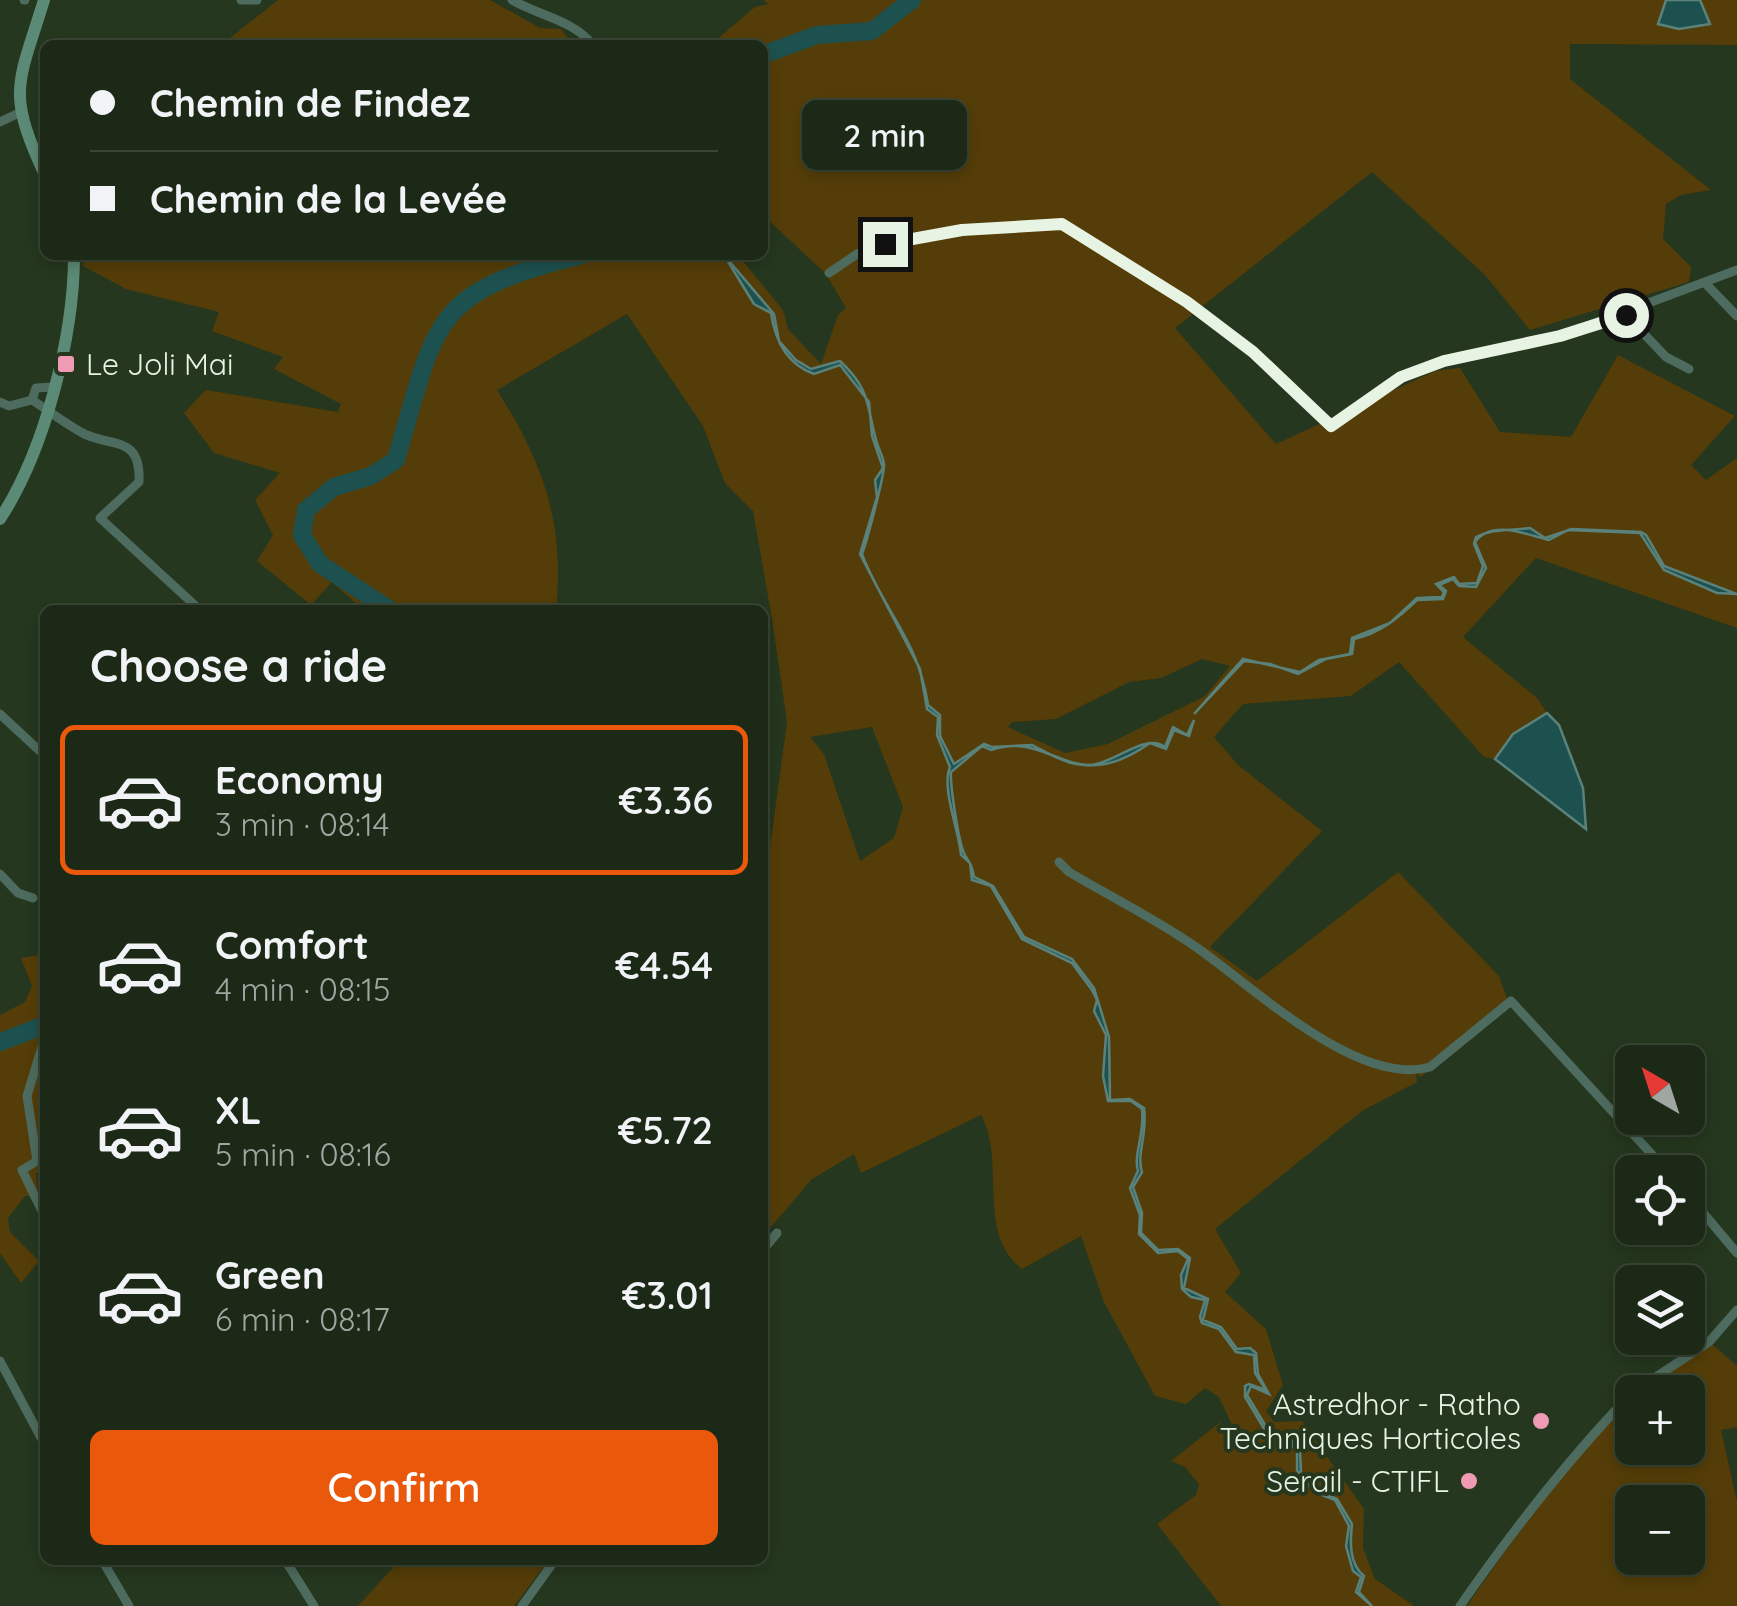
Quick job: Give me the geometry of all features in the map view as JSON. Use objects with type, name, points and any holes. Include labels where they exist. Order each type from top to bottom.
[{"type":"main road","points":[[40,164],[18,113],[20,77],[44,0]]},
{"type":"main road","points":[[0,519],[25,476],[52,387],[72,312],[74,260]]},
{"type":"street","points":[[241,0],[257,0]]},
{"type":"street","points":[[512,0],[547,19],[564,21],[587,40]]},
{"type":"street","points":[[0,122],[18,113]]},
{"type":"street","points":[[829,272],[857,254],[885,244],[962,230],[1062,224],[1214,322],[1253,352],[1331,426],[1401,377],[1444,361],[1560,336],[1626,315],[1737,270]]},
{"type":"street","points":[[1706,284],[1737,316]]},
{"type":"street","points":[[1626,315],[1666,357],[1689,369]]},
{"type":"street","points":[[32,400],[36,388],[52,387]]},
{"type":"street","points":[[0,402],[9,406],[32,400],[92,438],[107,436],[134,456],[140,464],[139,482],[100,518],[195,605]]},
{"type":"street","points":[[0,714],[40,751]]},
{"type":"street","points":[[1059,862],[1069,872],[1195,946],[1309,1030],[1386,1065],[1416,1071],[1430,1067],[1511,1001],[1652,1155]]},
{"type":"street","points":[[0,874],[18,893],[33,898]]},
{"type":"street","points":[[40,1053],[27,1096],[37,1161],[22,1170],[40,1207]]},
{"type":"street","points":[[1705,1214],[1737,1253]]},
{"type":"street","points":[[768,1244],[777,1233]]},
{"type":"street","points":[[1660,1375],[1709,1342],[1737,1310]]},
{"type":"street","points":[[0,1361],[40,1436]]},
{"type":"street","points":[[1460,1606],[1525,1512],[1615,1411]]},
{"type":"street","points":[[105,1565],[129,1606]]},
{"type":"street","points":[[288,1565],[314,1606]]},
{"type":"street","points":[[522,1606],[551,1565]]},
{"type":"shaded area","points":[[278,0],[490,0],[540,28],[561,29],[569,40],[227,40]]},
{"type":"shaded area","points":[[764,0],[1737,0],[1737,45],[1570,44],[1570,79],[1711,190],[1681,195],[1666,204],[1663,239],[1691,267],[1689,282],[1530,330],[1485,275],[1372,172],[1175,328],[1276,444],[1435,371],[1460,368],[1500,432],[1571,437],[1618,355],[1735,416],[1691,465],[1706,480],[1737,458],[1737,628],[1536,558],[1463,637],[1537,698],[1547,713],[1513,734],[1495,759],[1484,757],[1399,662],[1351,696],[1243,704],[1214,737],[1238,765],[1322,831],[1210,947],[1257,981],[1398,872],[1499,976],[1510,1007],[1421,1077],[1416,1073],[1417,1082],[1362,1111],[1215,1229],[1241,1273],[1225,1292],[1266,1329],[1283,1385],[1266,1411],[1274,1422],[1302,1421],[1364,1509],[1363,1548],[1375,1579],[1414,1606],[1221,1606],[1157,1524],[1196,1495],[1199,1484],[1185,1467],[1171,1461],[1219,1423],[1233,1427],[1219,1397],[1205,1388],[1186,1404],[1155,1396],[1104,1302],[1081,1236],[1022,1269],[1008,1254],[995,1217],[992,1154],[981,1115],[861,1173],[854,1154],[812,1179],[771,1227],[768,1224],[768,861],[787,722],[772,619],[753,511],[725,483],[703,426],[627,314],[497,390],[527,443],[547,494],[557,549],[556,605],[357,605],[332,582],[311,605],[257,561],[273,535],[255,500],[280,473],[214,453],[184,413],[206,390],[338,412],[341,404],[274,369],[283,357],[212,331],[219,312],[126,289],[83,266],[84,260],[742,260],[783,310],[788,329],[821,364],[838,315],[846,308],[826,274],[768,220],[768,40],[716,40],[755,7],[768,4]],"holes":[[[1202,659],[1230,666],[1205,696],[1108,744],[1065,753],[1008,727],[1012,722],[1056,719],[1129,682],[1161,678]],[[872,727],[903,807],[894,838],[860,861],[824,754],[810,737]]]},
{"type":"shaded area","points":[[40,955],[38,1196],[25,1196],[8,1218],[10,1232],[39,1261],[21,1283],[0,1253],[0,1015],[25,1002],[32,986],[21,958]]},
{"type":"shaded area","points":[[1712,1344],[1737,1366],[1737,1427],[1721,1430],[1737,1502],[1737,1606],[1467,1606],[1587,1447],[1615,1417],[1615,1465],[1705,1465],[1705,1375],[1665,1375],[1695,1355],[1705,1355],[1705,1349]]},
{"type":"shaded area","points":[[395,1565],[545,1565],[514,1606],[358,1606]]},
{"type":"water","points":[[1666,0],[1700,0],[1710,24],[1679,29],[1658,24]]},
{"type":"water","points":[[727,260],[774,314],[779,341],[796,360],[811,369],[840,361],[858,381],[866,398],[840,365],[814,374],[796,364],[779,342],[771,313],[754,304]]},
{"type":"water","points":[[870,414],[884,465],[875,509],[862,554],[877,586],[860,554],[877,497],[875,480],[883,468],[872,436]]},
{"type":"water","points":[[1530,528],[1545,538],[1566,531],[1549,540],[1505,530]]},
{"type":"water","points":[[1569,530],[1641,532],[1664,566],[1737,594],[1717,593],[1664,570],[1640,533]]},
{"type":"water","points":[[1488,533],[1475,542],[1486,568],[1476,587],[1459,586],[1453,579],[1439,585],[1446,591],[1443,599],[1417,600],[1391,622],[1417,598],[1442,597],[1444,592],[1436,584],[1454,577],[1459,584],[1477,583],[1483,566],[1474,544],[1476,537]]},
{"type":"water","points":[[881,594],[909,644],[917,664]]},
{"type":"water","points":[[1389,623],[1354,639],[1352,654],[1326,659],[1298,674],[1279,667],[1300,672],[1319,660],[1350,654],[1352,638]]},
{"type":"water","points":[[1243,659],[1260,663],[1244,661],[1194,714]]},
{"type":"water","points":[[921,676],[928,705],[940,715],[940,736],[954,764],[984,744],[1012,746],[991,750],[982,746],[951,772],[958,828],[969,862],[961,855],[949,797],[950,767],[937,735],[938,717],[927,709]]},
{"type":"water","points":[[1547,713],[1559,725],[1583,788],[1586,829],[1495,759],[1513,734]]},
{"type":"water","points":[[1194,720],[1189,736],[1174,730],[1166,749],[1151,743],[1165,747],[1173,727],[1187,735]]},
{"type":"water","points":[[1149,743],[1123,759],[1092,765],[1137,746]]},
{"type":"water","points":[[1032,745],[1050,754],[1030,748],[1012,746]]},
{"type":"water","points":[[970,864],[974,877],[993,886],[1024,937],[1072,959],[1094,988],[1109,1037],[1110,1100],[1130,1099],[1144,1108],[1142,1172],[1133,1187],[1142,1213],[1141,1233],[1158,1250],[1178,1249],[1190,1258],[1184,1288],[1208,1299],[1203,1320],[1221,1327],[1237,1349],[1250,1348],[1256,1353],[1258,1374],[1269,1394],[1251,1386],[1247,1395],[1268,1430],[1287,1435],[1300,1451],[1301,1472],[1318,1491],[1337,1499],[1352,1524],[1353,1559],[1364,1576],[1359,1592],[1372,1606],[1356,1592],[1361,1577],[1353,1571],[1346,1546],[1349,1526],[1335,1500],[1314,1492],[1297,1470],[1297,1452],[1286,1438],[1266,1432],[1245,1397],[1245,1386],[1249,1384],[1266,1390],[1255,1373],[1254,1355],[1236,1352],[1219,1329],[1202,1323],[1205,1300],[1191,1297],[1182,1289],[1181,1275],[1188,1259],[1178,1251],[1158,1253],[1139,1234],[1140,1215],[1130,1188],[1138,1171],[1142,1109],[1131,1101],[1108,1101],[1103,1076],[1106,1035],[1094,1011],[1097,1000],[1092,990],[1072,963],[1022,939],[991,886],[972,880]]},
{"type":"waterway","points":[[768,53],[817,35],[872,31],[912,0]]},
{"type":"waterway","points":[[382,605],[320,564],[302,535],[306,510],[334,487],[371,476],[396,460],[433,343],[447,319],[467,299],[495,283],[564,260]]},
{"type":"waterway","points":[[0,1042],[40,1027]]},
{"type":"place","name":"Le Joli Mai","points":[[66,364]]},
{"type":"place","name":"Astredhor - Ratho Techniques Horticoles","points":[[1541,1421]]},
{"type":"place","name":"Serail - CTIFL","points":[[1469,1481]]},
{"type":"route","points":[[885,244],[962,230],[1062,224],[1187,302],[1253,352],[1331,426],[1401,377],[1444,361],[1560,336],[1626,315]]}]
